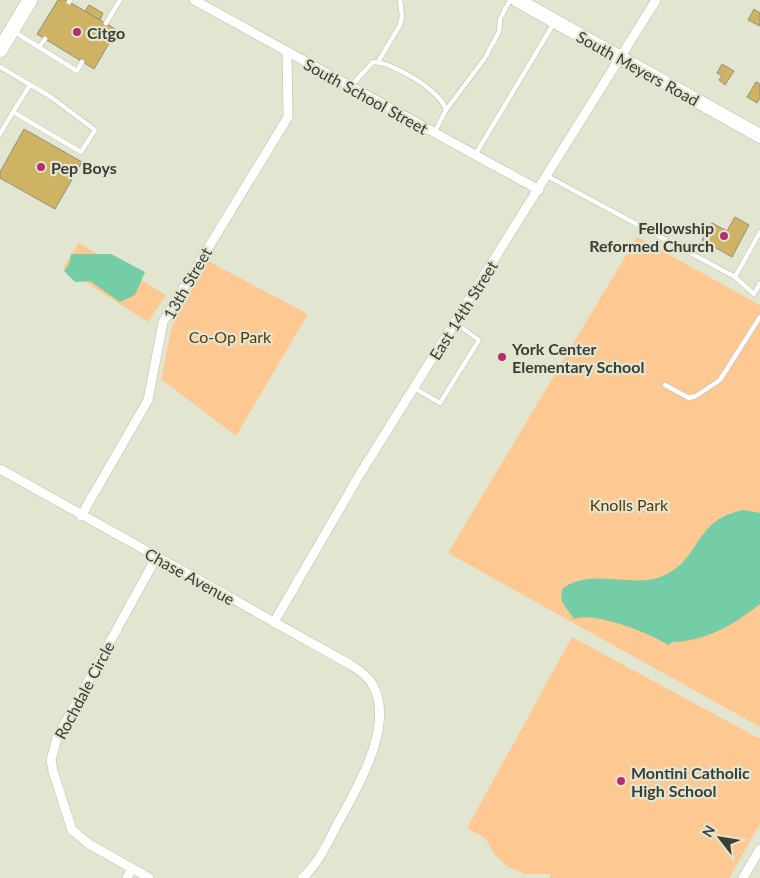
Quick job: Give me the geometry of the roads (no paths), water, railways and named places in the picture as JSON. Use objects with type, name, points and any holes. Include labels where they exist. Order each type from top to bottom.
[{"type":"main road","points":[[0,50],[30,0]]},
{"type":"street","name":"South School Street","points":[[194,0],[287,53],[539,190]]},
{"type":"street","name":"South Meyers Road","points":[[516,0],[760,136]]},
{"type":"street","name":"East 14th Street","points":[[274,622],[360,474],[656,0]]},
{"type":"street","name":"13th Street","points":[[81,516],[148,400],[163,322],[288,117],[287,53]]},
{"type":"street","name":"Chase Avenue","points":[[0,469],[156,558],[351,665],[367,676],[375,689],[379,719],[369,760],[357,788],[320,856],[302,878]]},
{"type":"street","name":"Rochdale Circle","points":[[149,878],[84,841],[72,830],[52,771],[51,760],[57,738],[156,558]]},
{"type":"street","points":[[743,878],[760,849]]},
{"type":"street","points":[[127,878],[132,868]]},
{"type":"lane","points":[[350,87],[367,67],[378,62],[400,25],[402,16],[400,0]]},
{"type":"lane","points":[[434,133],[446,110],[486,58],[499,32],[500,19],[510,0]]},
{"type":"lane","points":[[106,23],[117,1]]},
{"type":"lane","points":[[475,155],[555,22]]},
{"type":"lane","points":[[12,30],[76,71],[82,62]]},
{"type":"lane","points":[[39,47],[45,39]]},
{"type":"lane","points":[[378,62],[430,89],[444,102],[446,110]]},
{"type":"lane","points":[[0,66],[30,86],[51,97],[95,130],[81,152],[13,112]]},
{"type":"lane","points":[[0,134],[30,86]]},
{"type":"lane","points":[[547,176],[735,277],[754,294],[760,283]]},
{"type":"lane","points":[[735,277],[760,232]]},
{"type":"lane","points":[[665,385],[689,398],[714,385],[720,380],[760,317]]},
{"type":"lane","points":[[414,388],[440,403],[479,340],[455,323]]},
{"type":"place","name":"Citgo","points":[[77,32]]},
{"type":"place","name":"Pep Boys","points":[[41,167]]},
{"type":"place","name":"Fellowship Reformed Church","points":[[724,236]]},
{"type":"place","name":"York Center Elementary School","points":[[502,357]]},
{"type":"place","name":"Montini Catholic High School","points":[[621,781]]},
{"type":"park label","name":"Co-Op Park","points":[[230,336]]},
{"type":"park label","name":"Knolls Park","points":[[629,504]]}]
